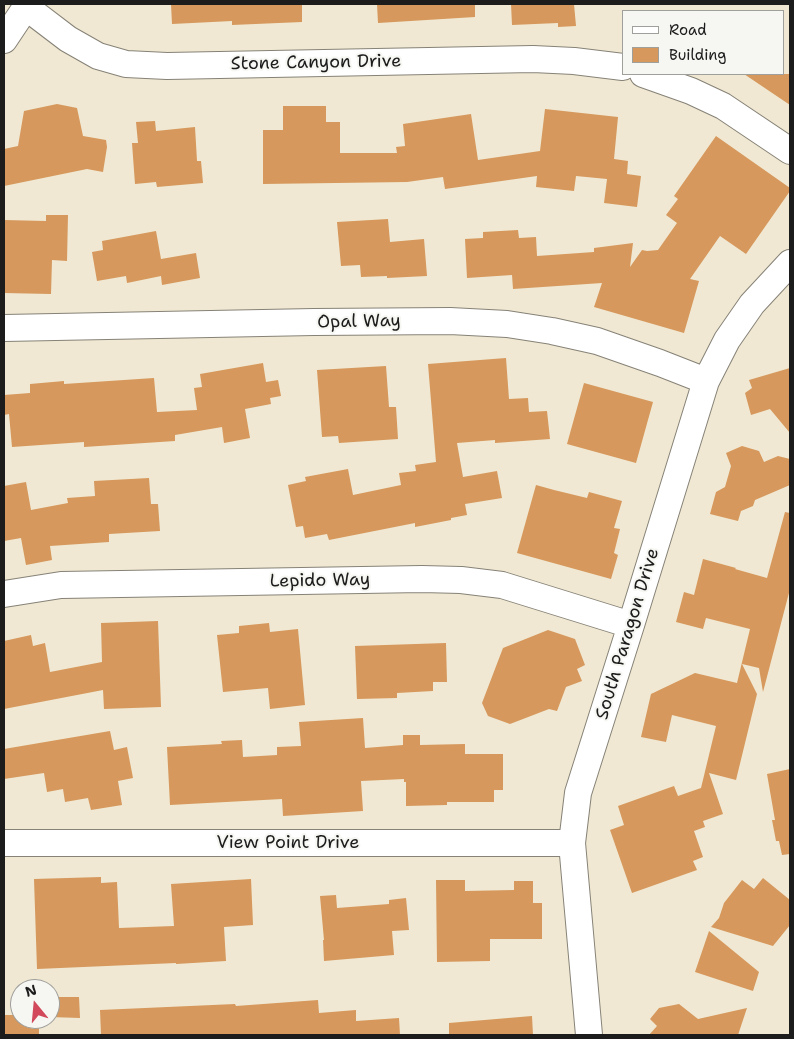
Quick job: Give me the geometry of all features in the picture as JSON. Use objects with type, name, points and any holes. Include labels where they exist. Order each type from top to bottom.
[{"type":"street","points":[[4,40],[27,5]]},
{"type":"street","name":"Stone Canyon Drive","points":[[27,5],[68,39],[98,56],[126,64],[167,66],[533,59],[574,61],[622,68]]},
{"type":"street","points":[[646,75],[692,91],[723,106],[790,151]]},
{"type":"street","name":"South Paragon Drive","points":[[590,1035],[572,843],[578,794],[706,381],[727,340],[752,304],[790,263]]},
{"type":"street","name":"Opal Way","points":[[4,328],[450,320],[507,324],[597,341],[706,381]]},
{"type":"street","name":"Lepido Way","points":[[4,594],[61,585],[461,580],[502,585],[631,625]]},
{"type":"street","name":"View Point Drive","points":[[4,843],[572,843]]},
{"type":"building","points":[[171,4],[302,4],[302,22],[232,25],[232,21],[172,24]]},
{"type":"building","points":[[377,4],[475,4],[475,17],[378,23]]},
{"type":"building","points":[[511,4],[574,4],[576,26],[558,27],[558,23],[512,25]]},
{"type":"building","points":[[790,74],[790,105],[745,75]]},
{"type":"building","points":[[57,104],[77,108],[83,136],[106,140],[107,147],[103,172],[87,169],[4,186],[4,149],[18,146],[24,111]]},
{"type":"building","points":[[283,106],[326,106],[326,122],[340,122],[340,153],[397,153],[396,147],[405,146],[403,124],[471,114],[478,160],[540,151],[545,109],[618,117],[614,159],[628,161],[627,174],[641,176],[637,207],[604,203],[607,179],[576,176],[574,191],[536,187],[537,176],[445,189],[443,177],[407,182],[263,184],[263,130],[283,130]]},
{"type":"building","points":[[155,121],[156,131],[195,127],[197,161],[201,161],[203,183],[157,187],[156,182],[135,184],[132,143],[138,143],[136,122]]},
{"type":"building","points":[[716,136],[790,188],[790,191],[746,254],[720,236],[690,279],[699,281],[684,333],[594,307],[602,283],[513,289],[512,275],[467,278],[465,239],[483,238],[483,232],[518,230],[519,238],[536,237],[537,256],[594,252],[594,248],[633,243],[630,267],[642,250],[658,250],[677,223],[666,215],[678,199],[674,196]]},
{"type":"building","points":[[46,215],[68,215],[67,261],[52,260],[51,294],[4,293],[4,220],[46,221]]},
{"type":"building","points":[[388,219],[390,242],[424,239],[427,276],[361,277],[360,265],[341,266],[337,222]]},
{"type":"building","points":[[156,231],[161,259],[196,253],[200,278],[162,285],[161,276],[127,283],[126,276],[97,281],[92,252],[103,250],[102,241]]},
{"type":"building","points":[[506,358],[509,399],[528,398],[529,412],[547,411],[550,439],[495,443],[495,440],[457,443],[463,477],[497,471],[502,498],[465,504],[467,515],[451,518],[451,520],[415,527],[415,523],[329,540],[327,534],[305,538],[303,526],[296,527],[288,485],[306,481],[305,477],[348,469],[353,495],[401,485],[399,473],[416,471],[415,465],[436,462],[428,364]]},
{"type":"building","points":[[263,363],[266,382],[278,380],[281,396],[270,398],[271,404],[245,409],[250,438],[224,443],[222,427],[175,435],[175,441],[84,447],[84,442],[12,447],[9,414],[4,415],[4,395],[30,393],[30,384],[64,381],[64,384],[154,378],[157,412],[197,410],[194,388],[202,387],[200,374]]},
{"type":"building","points":[[386,366],[389,407],[396,407],[398,439],[339,443],[338,436],[322,437],[317,370]]},
{"type":"building","points":[[790,368],[790,433],[770,409],[751,415],[745,393],[752,388],[749,380]]},
{"type":"building","points":[[584,383],[653,402],[636,463],[567,444]]},
{"type":"building","points":[[742,446],[759,451],[764,462],[778,456],[790,459],[790,485],[755,500],[753,506],[741,511],[738,521],[710,514],[716,492],[725,487],[731,466],[726,453]]},
{"type":"building","points":[[149,478],[151,504],[158,504],[160,531],[109,534],[109,542],[50,546],[52,560],[26,565],[21,538],[4,541],[4,486],[26,482],[31,510],[68,503],[67,498],[95,496],[94,481]]},
{"type":"building","points":[[536,485],[587,498],[589,492],[622,501],[614,528],[620,529],[614,553],[618,555],[611,579],[517,553]]},
{"type":"building","points":[[785,512],[790,513],[790,589],[763,692],[759,668],[742,664],[757,694],[736,780],[709,773],[723,814],[703,821],[705,827],[694,831],[703,857],[693,861],[697,870],[632,893],[610,830],[624,825],[618,806],[674,786],[678,796],[701,788],[716,726],[672,715],[666,742],[641,737],[651,694],[695,673],[737,683],[750,629],[706,618],[703,629],[676,622],[684,592],[694,595],[703,559],[767,578]]},
{"type":"building","points":[[158,621],[161,707],[104,709],[103,690],[4,709],[4,641],[31,635],[33,646],[45,643],[50,672],[102,662],[101,623]]},
{"type":"building","points":[[269,623],[270,632],[298,629],[305,705],[270,709],[268,688],[223,692],[217,635],[239,633],[239,626]]},
{"type":"building","points":[[548,630],[575,639],[585,665],[577,669],[582,681],[566,687],[557,711],[549,709],[510,724],[488,716],[482,703],[503,648]]},
{"type":"building","points":[[446,643],[447,682],[433,682],[433,691],[397,693],[397,698],[357,699],[355,646]]},
{"type":"building","points":[[363,718],[365,748],[403,745],[403,735],[420,735],[420,745],[465,744],[465,754],[503,754],[503,790],[494,790],[494,802],[447,802],[447,805],[406,806],[406,782],[404,782],[404,779],[361,781],[363,811],[283,816],[282,799],[170,805],[167,747],[222,744],[221,741],[242,740],[243,757],[277,755],[277,747],[301,746],[299,722]]},
{"type":"building","points":[[110,731],[114,750],[127,747],[133,778],[118,781],[122,805],[91,810],[88,798],[65,802],[63,789],[47,792],[44,773],[4,779],[4,749]]},
{"type":"building","points":[[790,769],[790,854],[782,855],[779,841],[776,841],[772,820],[775,820],[767,774]]},
{"type":"building","points":[[101,877],[101,883],[117,882],[119,928],[174,926],[171,884],[251,879],[253,925],[224,927],[226,961],[37,969],[34,879]]},
{"type":"building","points":[[763,878],[790,900],[790,925],[773,946],[711,927],[719,918],[724,903],[742,880],[754,889]]},
{"type":"building","points":[[436,880],[465,880],[465,891],[514,890],[514,881],[533,881],[533,903],[542,903],[542,939],[490,939],[490,961],[437,962]]},
{"type":"building","points":[[336,895],[337,908],[389,904],[389,900],[406,898],[409,930],[392,931],[394,955],[324,961],[320,896]]},
{"type":"building","points":[[709,931],[759,972],[753,991],[695,972]]},
{"type":"building","points":[[60,997],[79,997],[80,1018],[60,1017]]},
{"type":"building","points":[[318,1000],[319,1013],[356,1010],[356,1021],[399,1018],[400,1035],[101,1035],[100,1010],[235,1004],[236,1006]]},
{"type":"building","points":[[679,1004],[698,1019],[747,1008],[738,1035],[649,1035],[657,1026],[650,1019],[659,1008]]},
{"type":"building","points":[[4,1015],[10,1015],[10,1029],[39,1029],[39,1035],[4,1035]]},
{"type":"building","points":[[532,1016],[533,1035],[449,1035],[449,1023]]}]
